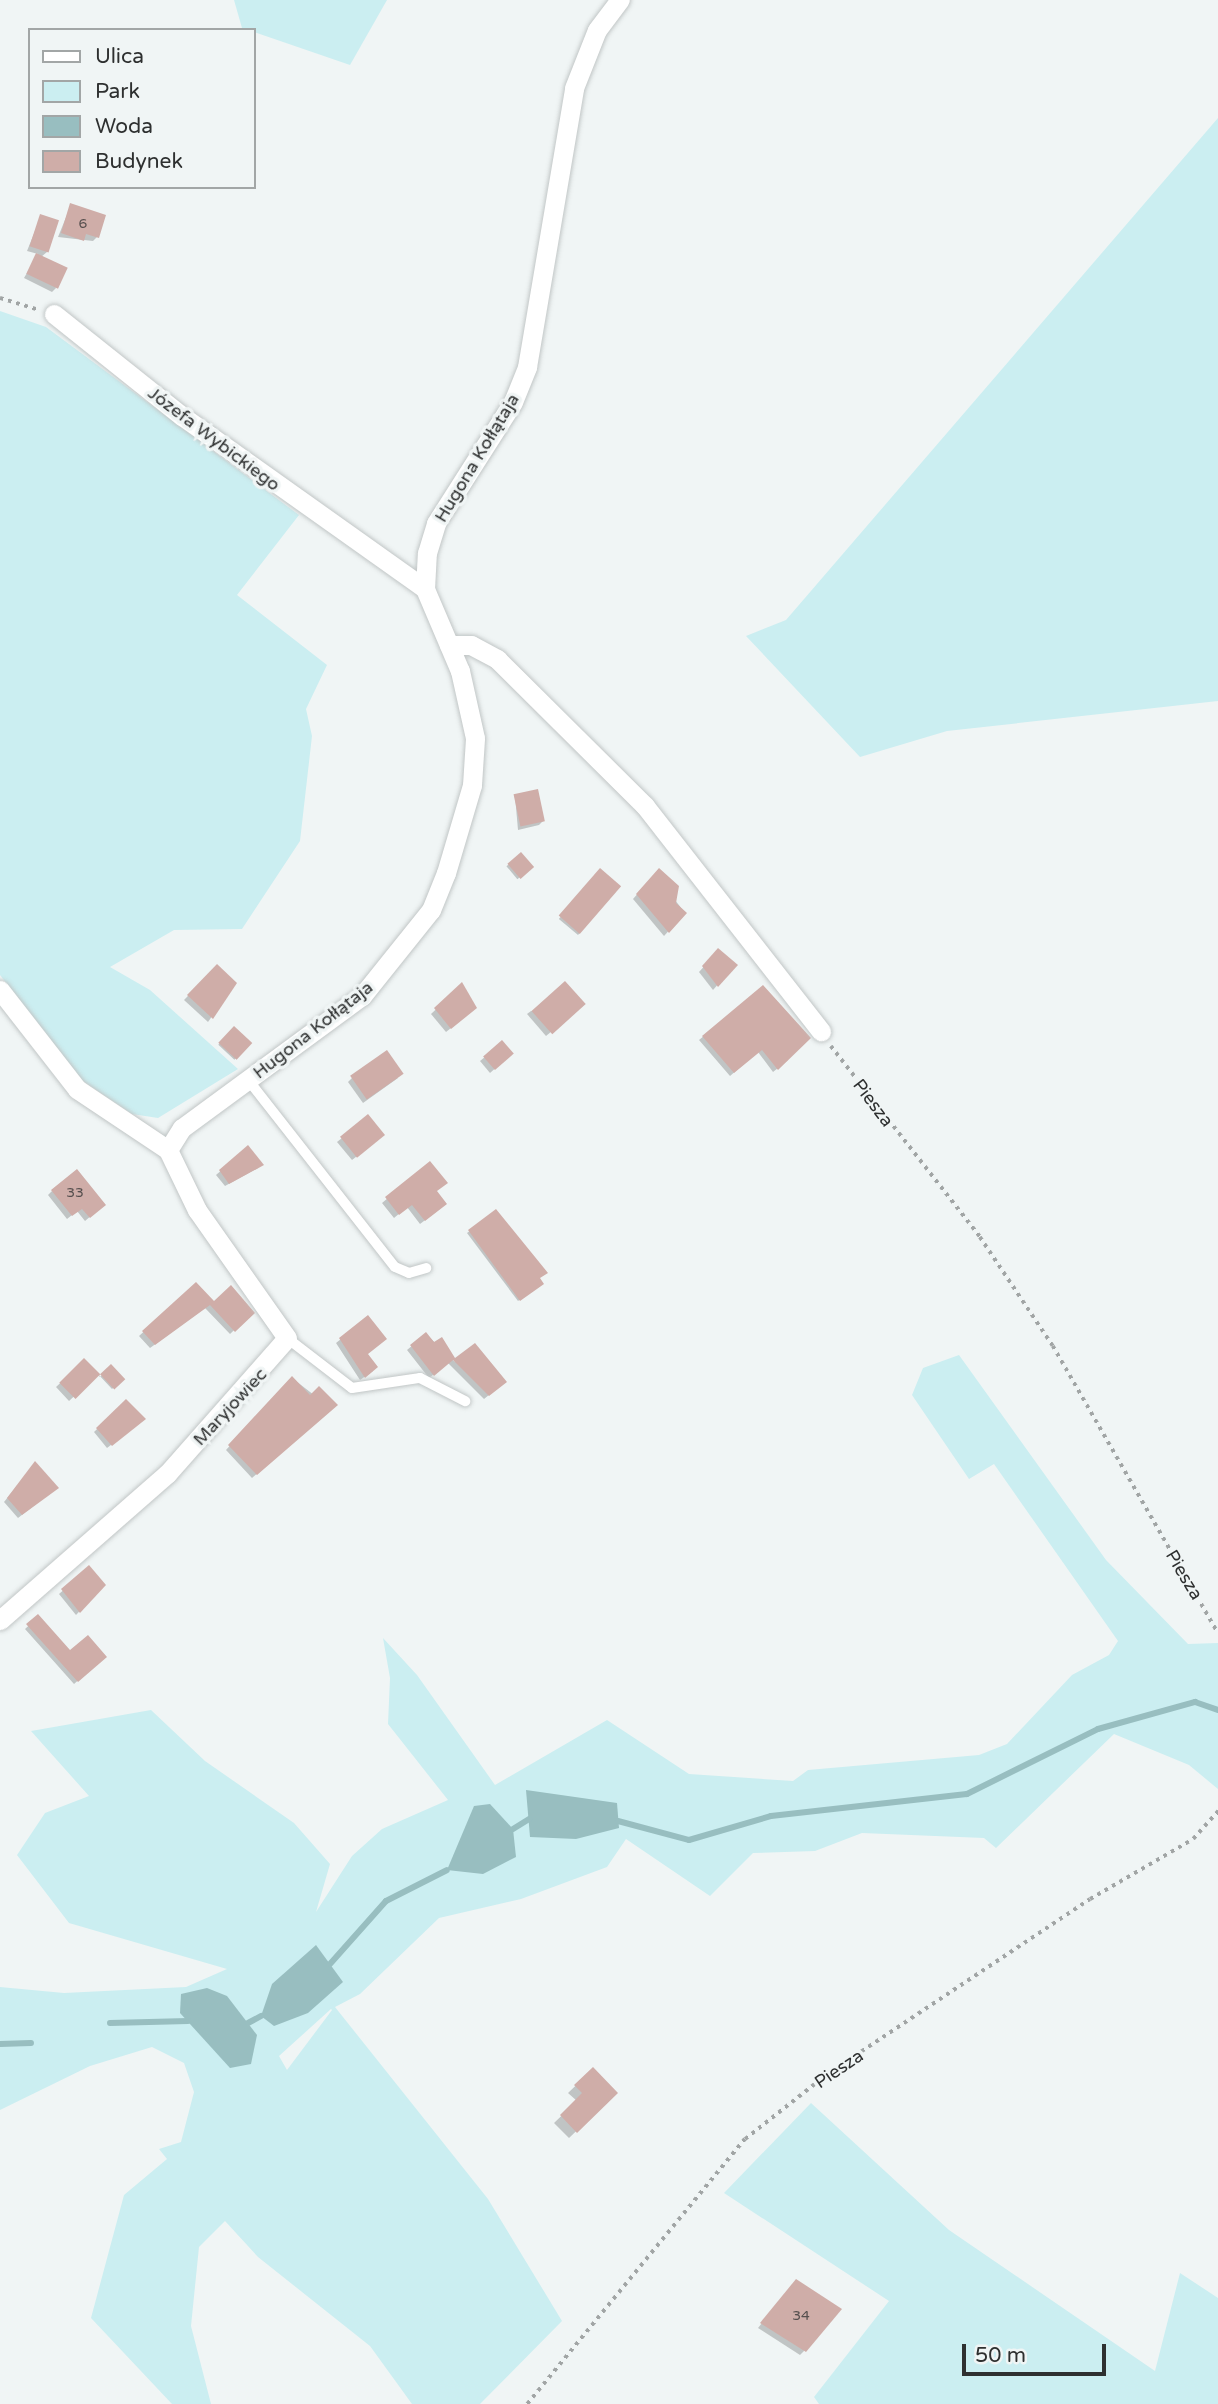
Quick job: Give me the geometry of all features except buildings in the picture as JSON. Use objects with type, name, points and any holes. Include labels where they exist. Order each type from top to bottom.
[{"type":"street","name":"Hugona Kołłątaja","points":[[167,1150],[182,1128],[362,996],[431,910],[472,785],[470,701],[425,589],[436,523],[513,402],[527,367],[574,88],[597,30],[620,0]]},
{"type":"street","name":"Józefa Wybickiego","points":[[54,314],[182,416],[425,589]]},
{"type":"street","points":[[449,645],[471,645],[497,659],[645,806],[821,1031]]},
{"type":"street","points":[[0,990],[78,1089],[167,1150],[197,1210],[287,1338]]},
{"type":"street","name":"Maryjowiec","points":[[0,1620],[167,1474],[287,1338]]},
{"type":"lane","points":[[249,1081],[395,1267],[409,1273],[426,1268]]},
{"type":"lane","points":[[287,1338],[352,1388],[420,1378],[466,1401]]},
{"type":"path","points":[[0,298],[54,314]]},
{"type":"path","name":"Piesza","points":[[821,1031],[980,1237],[1045,1335],[1218,1633]]},
{"type":"path","name":"Piesza","points":[[527,2404],[746,2139],[826,2075],[1090,1899],[1193,1839],[1218,1811]]},
{"type":"green space","points":[[234,0],[387,0],[350,65],[256,33],[256,28],[242,28]]},
{"type":"green space","points":[[1218,118],[1218,701],[947,731],[860,757],[746,636],[786,620]]},
{"type":"green space","points":[[0,311],[46,327],[299,515],[237,595],[327,665],[306,709],[312,736],[300,841],[242,929],[174,930],[110,967],[150,990],[238,1069],[158,1118],[132,1114],[80,1079],[0,975]]},
{"type":"green space","points":[[959,1355],[1106,1560],[1188,1644],[1218,1643],[1218,1789],[1189,1765],[1114,1734],[996,1848],[984,1838],[862,1833],[815,1851],[753,1853],[710,1896],[626,1839],[607,1867],[521,1899],[439,1918],[360,1994],[335,2007],[488,2199],[562,2321],[480,2404],[412,2404],[370,2346],[258,2257],[225,2221],[199,2247],[191,2326],[211,2404],[172,2404],[91,2318],[124,2195],[167,2159],[159,2149],[181,2142],[194,2092],[184,2063],[152,2047],[90,2066],[0,2110],[0,1987],[64,1993],[186,1987],[227,1969],[69,1923],[17,1855],[45,1813],[89,1796],[31,1731],[151,1710],[205,1761],[294,1823],[330,1864],[316,1912],[352,1856],[382,1829],[448,1800],[388,1724],[390,1678],[383,1638],[417,1675],[495,1785],[607,1720],[689,1774],[793,1781],[808,1770],[979,1755],[1007,1744],[1072,1675],[1109,1655],[1118,1641],[994,1464],[969,1479],[912,1395],[923,1368]],"holes":[[[332,2010],[287,2070],[279,2056]]]},
{"type":"green space","points":[[811,2103],[949,2230],[1155,2371],[1180,2273],[1218,2298],[1218,2404],[819,2404],[814,2397],[889,2301],[724,2193]]},
{"type":"water","points":[[526,1790],[617,1803],[619,1828],[576,1839],[530,1837]]},
{"type":"water","points":[[490,1804],[513,1829],[516,1857],[483,1874],[447,1870],[474,1806]]},
{"type":"water","points":[[316,1945],[343,1982],[308,2013],[274,2026],[261,2016],[272,1984]]},
{"type":"water","points":[[207,1988],[227,1996],[257,2035],[251,2064],[230,2068],[180,2013],[181,1994]]},
{"type":"waterway","points":[[618,1821],[689,1840],[771,1816],[967,1794],[1098,1729],[1195,1702],[1218,1710]]},
{"type":"waterway","points":[[513,1829],[529,1819]]},
{"type":"waterway","points":[[330,1964],[386,1901],[447,1870]]},
{"type":"waterway","points":[[248,2023],[261,2016]]},
{"type":"waterway","points":[[110,2023],[188,2021]]},
{"type":"waterway","points":[[0,2044],[31,2043]]}]
